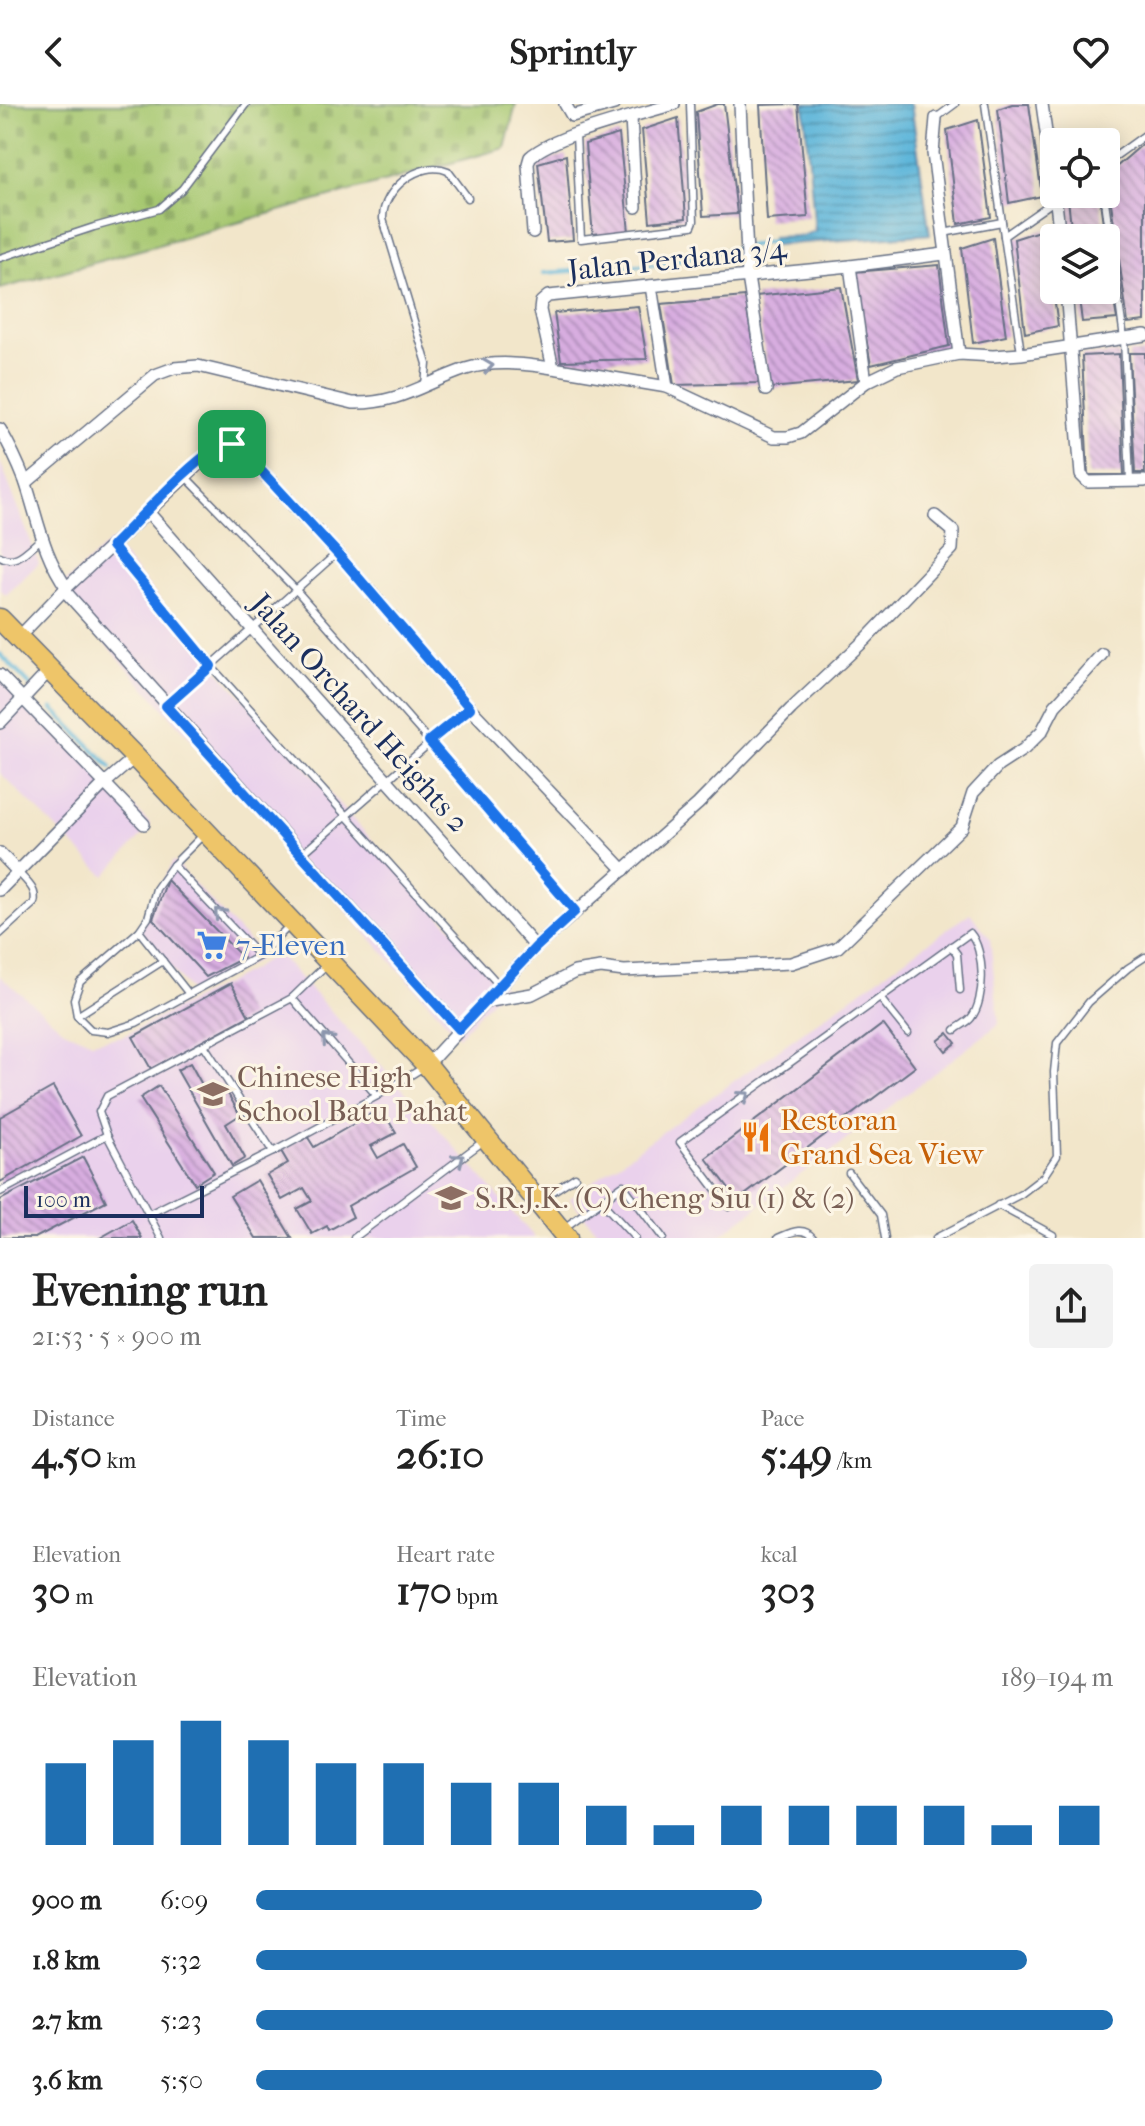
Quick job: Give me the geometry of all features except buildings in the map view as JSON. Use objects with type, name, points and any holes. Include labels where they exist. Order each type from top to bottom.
[{"type":"highway","points":[[0,619],[29,626],[35,686],[135,757],[427,1065],[564,1234]]},
{"type":"street","points":[[565,104],[572,116],[614,104]]},
{"type":"street","points":[[533,232],[530,157],[546,146],[674,104]]},
{"type":"street","points":[[740,104],[748,277],[766,390]]},
{"type":"street","points":[[1042,104],[1046,128]]},
{"type":"street","points":[[631,118],[636,207]]},
{"type":"street","points":[[936,118],[933,153],[959,354]]},
{"type":"street","name":"Jalan Perdana 3/4","points":[[553,368],[541,302],[548,296],[944,254]]},
{"type":"street","points":[[850,266],[866,382]]},
{"type":"street","points":[[651,286],[667,387]]},
{"type":"street","points":[[1068,304],[1083,479],[1088,482],[1145,481]]},
{"type":"street","points":[[26,483],[155,375],[174,368],[198,366],[353,403],[377,404],[468,368],[494,364],[553,368],[667,387],[774,437],[788,437],[801,433],[866,382],[897,367],[959,354],[1021,354],[1145,335]]},
{"type":"street","points":[[0,429],[26,483],[41,539],[66,589],[166,706],[459,1029]]},
{"type":"street","points":[[29,626],[184,475],[217,447],[232,444],[240,448],[337,553],[470,708],[624,870]]},
{"type":"street","name":"Jalan Orchard Heights 2","points":[[148,512],[536,947]]},
{"type":"street","points":[[427,1065],[536,947],[698,804],[791,709],[866,639],[952,549],[953,531],[935,516]]},
{"type":"street","points":[[485,1002],[532,994],[575,972],[601,968],[624,971],[791,963],[837,948],[962,827],[973,793],[998,766],[1024,749],[1042,731],[1055,706],[1102,654]]},
{"type":"street","points":[[0,675],[35,686],[105,783],[144,824]]},
{"type":"street","points":[[0,723],[35,686]]},
{"type":"street","points":[[0,890],[105,783],[135,757]]},
{"type":"street","points":[[0,853],[18,872]]},
{"type":"lane","points":[[0,258],[159,209],[182,189],[246,104]]},
{"type":"lane","points":[[576,135],[581,239],[692,226],[690,104]]},
{"type":"lane","points":[[936,118],[955,104]]},
{"type":"lane","points":[[985,104],[1021,354]]},
{"type":"lane","points":[[1120,153],[1145,135]]},
{"type":"lane","points":[[425,385],[427,364],[383,219],[383,208],[391,190],[423,170],[440,167],[454,176],[468,198]]},
{"type":"lane","points":[[1004,236],[1040,207]]},
{"type":"lane","points":[[1106,208],[1124,338],[1130,481]]},
{"type":"lane","points":[[943,233],[1002,222]]},
{"type":"lane","points":[[184,475],[296,590],[575,911]]},
{"type":"lane","points":[[0,556],[14,560],[41,539]]},
{"type":"lane","points":[[112,546],[211,666],[499,985]]},
{"type":"lane","points":[[166,706],[337,553]]},
{"type":"lane","points":[[301,855],[470,708]]},
{"type":"lane","points":[[204,833],[173,865],[156,889],[148,918],[139,931],[80,982],[74,999],[77,1016],[91,1030],[108,1032],[136,1023],[259,956],[292,922]]},
{"type":"lane","points":[[173,865],[259,956]]},
{"type":"lane","points":[[0,934],[34,903],[36,897],[18,872]]},
{"type":"lane","points":[[139,931],[189,994]]},
{"type":"lane","points":[[729,1207],[680,1142],[970,933],[977,941],[982,974],[971,1018],[955,1030]]},
{"type":"lane","points":[[951,946],[957,954],[960,990]]},
{"type":"lane","points":[[936,1238],[1021,1194],[1043,1177],[1057,1156],[1054,1072],[1057,1043],[1089,1002],[1145,957]]},
{"type":"lane","points":[[77,1016],[163,961]]},
{"type":"lane","points":[[161,1238],[107,1135],[99,1112],[107,1096],[292,998],[329,963]]},
{"type":"lane","points":[[292,998],[377,1096]]},
{"type":"lane","points":[[880,998],[908,1033]]},
{"type":"lane","points":[[204,1045],[273,1152]]},
{"type":"lane","points":[[149,1214],[273,1152],[427,1065]]},
{"type":"lane","points":[[0,1192],[107,1135]]},
{"type":"lane","points":[[354,1238],[486,1139]]},
{"type":"lane","points":[[849,1173],[881,1215],[885,1238]]},
{"type":"lane","points":[[538,1201],[575,1177]]},
{"type":"lane","points":[[564,1234],[623,1185],[663,1238]]},
{"type":"lane","points":[[601,1201],[635,1238]]},
{"type":"lane","points":[[998,1205],[1053,1235]]},
{"type":"lane","points":[[778,1238],[796,1230],[805,1231],[813,1238]]},
{"type":"shaded area","points":[[0,461],[39,563],[6,595],[0,589]]},
{"type":"shaded area","points":[[111,541],[217,669],[504,986],[459,1036],[57,590]]},
{"type":"shaded area","points":[[0,669],[151,825],[105,876],[0,773]]},
{"type":"shaded area","points":[[173,861],[263,957],[193,995],[139,928]]},
{"type":"shaded area","points":[[970,913],[990,938],[999,1024],[717,1238],[602,1238],[570,1198]]},
{"type":"shaded area","name":"Chinese High School Batu Pahat","points":[[277,953],[535,1238],[0,1238],[0,976],[64,1030],[92,1042],[123,1036],[253,969]]},
{"type":"green space","points":[[0,104],[516,104],[505,148],[0,289]]},
{"type":"water","points":[[804,104],[911,104],[930,234],[773,245],[772,237],[802,236],[815,231]]},
{"type":"waterway","points":[[544,273],[652,265],[773,241]]},
{"type":"waterway","points":[[0,654],[31,686]]},
{"type":"waterway","points":[[52,708],[111,767]]},
{"type":"place","name":"7-Eleven","points":[[212,945]]},
{"type":"place","name":"Chinese High School Batu Pahat","points":[[213,1094]]},
{"type":"place","name":"Restoran Grand Sea View","points":[[756,1137]]},
{"type":"place","name":"S.R.J.K. (C) Cheng Siu (1) & (2)","points":[[451,1198]]},
{"type":"route","points":[[232,444],[240,448],[337,553],[470,708],[429,741],[575,911],[536,947],[459,1029],[166,706],[211,666],[112,546],[184,475],[217,447],[232,444]]}]
